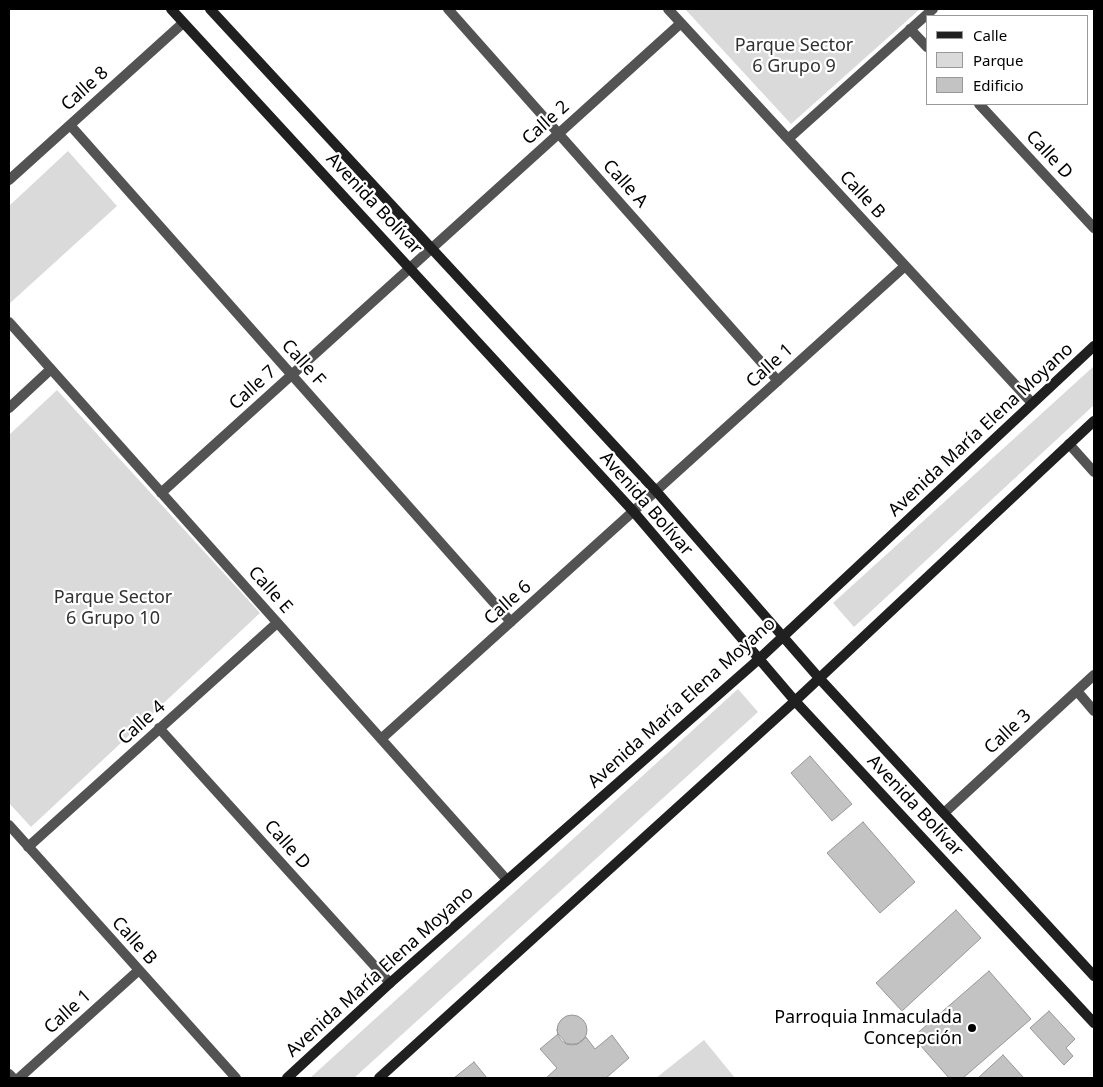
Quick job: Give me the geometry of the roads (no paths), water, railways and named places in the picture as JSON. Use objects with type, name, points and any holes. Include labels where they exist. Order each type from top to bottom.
[{"type":"street","name":"Avenida Bolívar","points":[[171,9],[412,268],[633,512],[795,701],[1094,1023]]},
{"type":"street","name":"Avenida Bolívar","points":[[210,9],[434,248],[656,491],[819,678],[1094,976]]},
{"type":"street","name":"Calle A","points":[[448,9],[778,381]]},
{"type":"street","name":"Calle B","points":[[668,9],[1032,403]]},
{"type":"street","points":[[788,139],[926,15]]},
{"type":"street","name":"Calle 8","points":[[9,180],[183,23]]},
{"type":"street","name":"Calle 2","points":[[434,248],[681,23]]},
{"type":"street","points":[[910,29],[926,46]]},
{"type":"street","name":"Calle D","points":[[980,105],[1094,228]]},
{"type":"street","name":"Calle F","points":[[70,125],[511,622]]},
{"type":"street","name":"Calle 7","points":[[161,493],[434,248]]},
{"type":"street","name":"Calle 1","points":[[656,491],[906,266]]},
{"type":"street","name":"Calle E","points":[[9,322],[507,880]]},
{"type":"street","name":"Avenida María Elena Moyano","points":[[287,1078],[390,983],[759,658],[1094,346]]},
{"type":"street","points":[[9,408],[51,369]]},
{"type":"street","points":[[379,1078],[795,701],[1094,421]]},
{"type":"street","points":[[1069,444],[1094,472]]},
{"type":"street","name":"Calle 6","points":[[381,739],[656,491]]},
{"type":"street","name":"Calle 4","points":[[28,847],[277,622]]},
{"type":"street","name":"Calle 3","points":[[944,814],[1094,675]]},
{"type":"street","points":[[1077,691],[1094,711]]},
{"type":"street","name":"Calle D","points":[[159,728],[390,983]]},
{"type":"street","name":"Calle B","points":[[9,825],[236,1078]]},
{"type":"street","name":"Calle 1","points":[[19,1078],[139,970]]},
{"type":"street","points":[[9,1074],[13,1078]]},
{"type":"place","name":"Parroquia Inmaculada Concepción","points":[[972,1028]]},
{"type":"park label","name":"Parque Sector 6 Grupo 9","points":[[794,56]]},
{"type":"park label","name":"Parque Sector 6 Grupo 10","points":[[113,608]]}]
